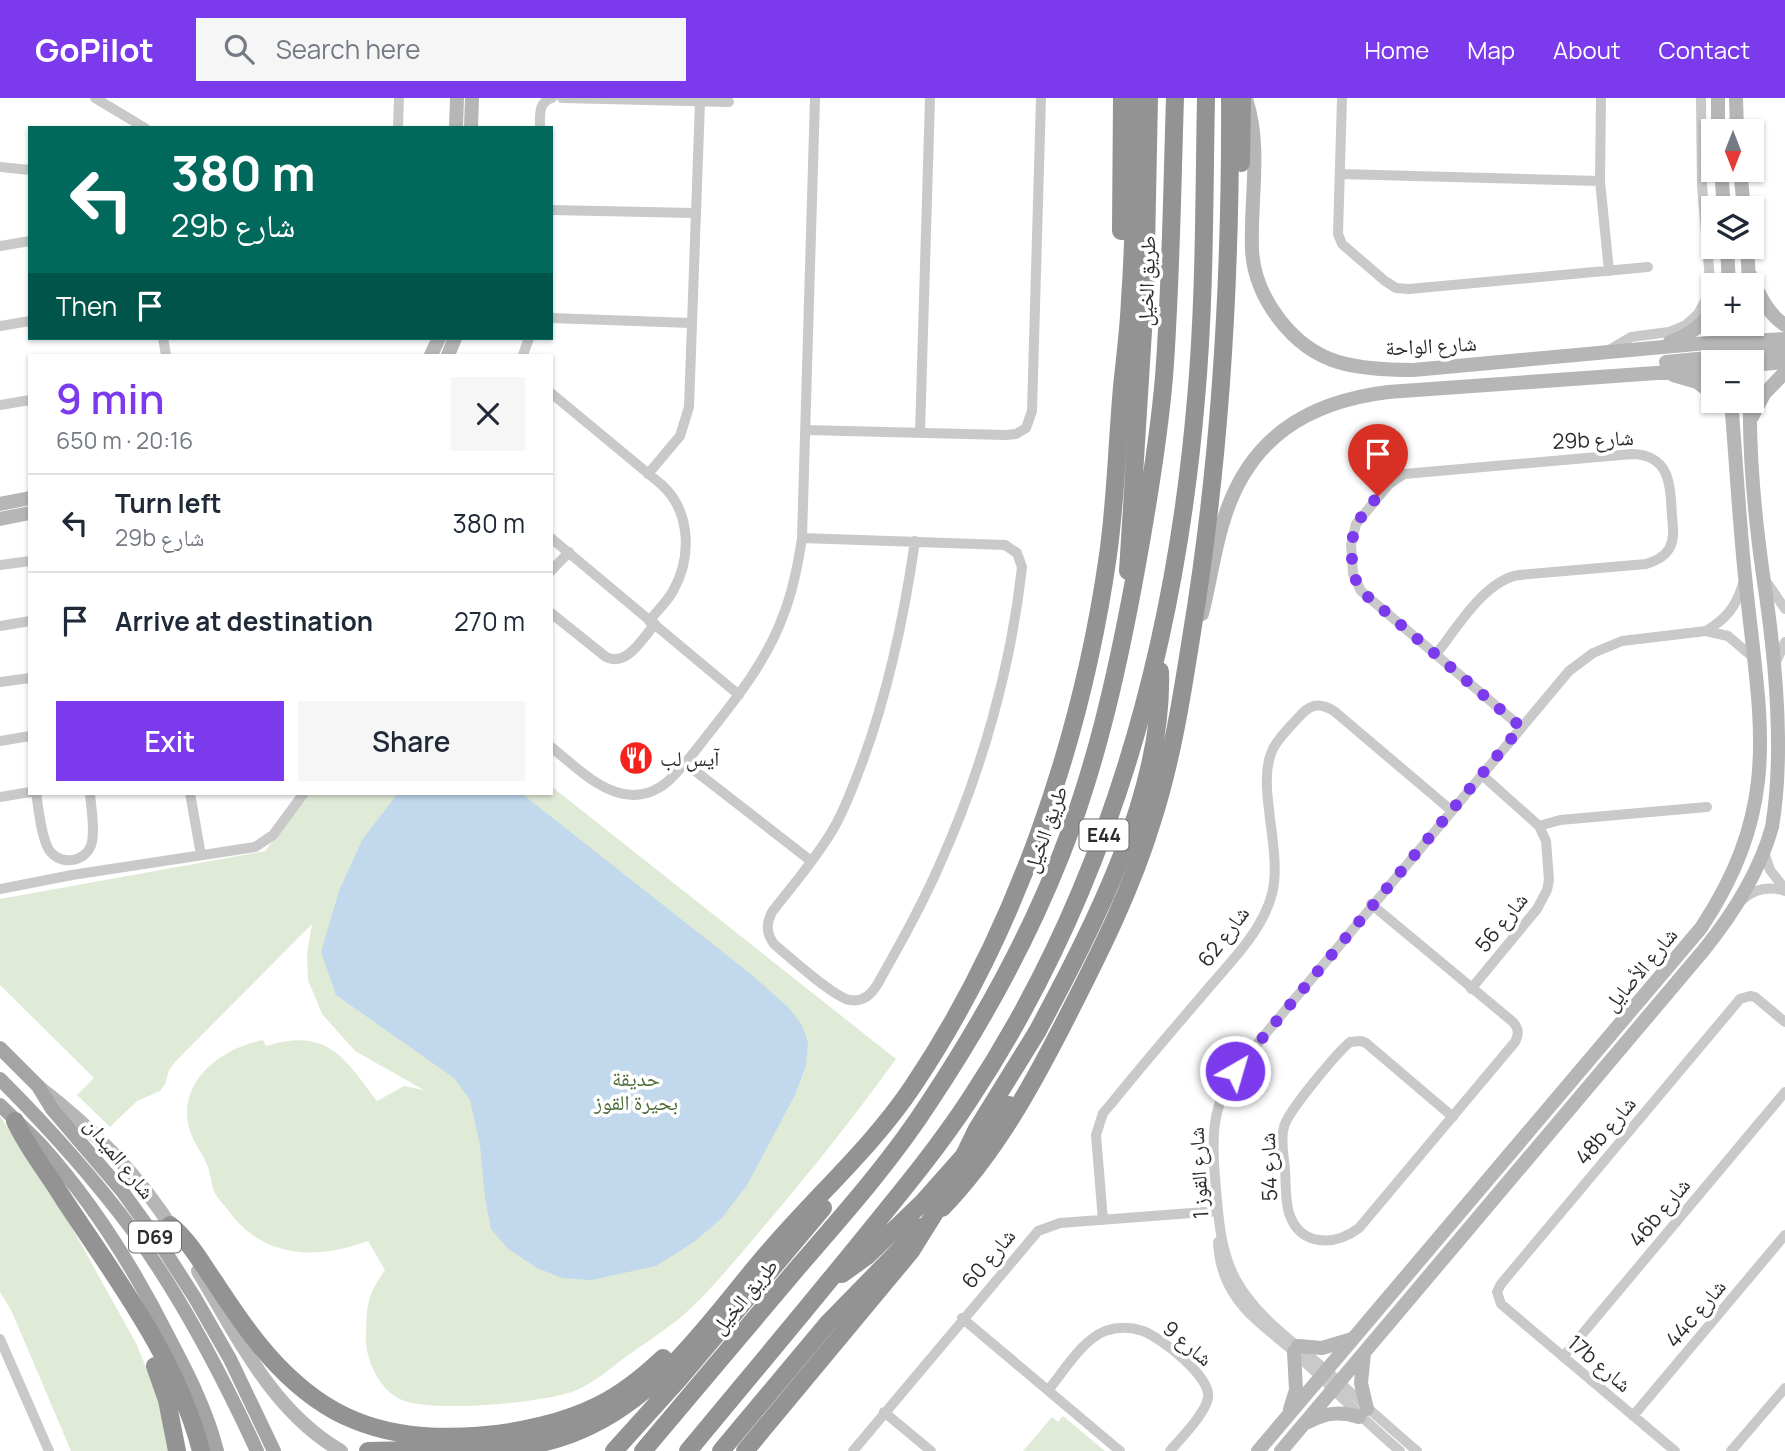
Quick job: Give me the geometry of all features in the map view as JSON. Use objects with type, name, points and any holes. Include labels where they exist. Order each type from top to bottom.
[{"type":"highway","points":[[1122,98],[1121,258],[1127,343]]},
{"type":"highway","points":[[614,1451],[679,1380],[839,1188],[865,1148],[912,1088],[971,987],[1020,879],[1057,781],[1081,696],[1102,591],[1114,505],[1132,277],[1136,98]]},
{"type":"highway","points":[[1129,610],[1128,545],[1141,361],[1149,98]]},
{"type":"highway","name":"طريق الخيل","points":[[643,1451],[886,1163],[931,1101],[1021,943],[1062,853],[1093,760],[1129,610],[1151,489],[1163,390],[1175,98]]},
{"type":"highway","name":"E44","points":[[688,1451],[911,1182],[952,1126],[1004,1044],[1048,964],[1083,890],[1116,803],[1140,726],[1179,543],[1195,407],[1204,235],[1206,98]]},
{"type":"highway","points":[[721,1451],[828,1323],[946,1203],[975,1170],[1001,1134],[1041,1069],[1101,950],[1145,845],[1169,763],[1204,562],[1213,486],[1228,225],[1230,98]]},
{"type":"highway","points":[[1223,327],[1232,287],[1239,226],[1244,98]]},
{"type":"highway","points":[[745,1451],[911,1251],[941,1203],[977,1129],[1037,1032],[1114,874],[1138,806],[1149,765],[1159,706],[1158,647]]},
{"type":"highway","points":[[829,1280],[860,1262],[923,1202],[1041,1069]]},
{"type":"highway","points":[[15,1121],[32,1152],[118,1282],[164,1360],[200,1447]]},
{"type":"highway","points":[[496,1451],[568,1436],[626,1406],[661,1377],[797,1219],[865,1148]]},
{"type":"highway","points":[[170,1225],[189,1244],[255,1339],[285,1374],[310,1395],[343,1415],[394,1432],[440,1435],[493,1433],[534,1427],[568,1418],[600,1405],[628,1388],[653,1368],[694,1327],[716,1313]]},
{"type":"highway","points":[[118,1282],[162,1384],[177,1451]]},
{"type":"highway","points":[[731,1451],[797,1372],[863,1286]]},
{"type":"highway","points":[[368,1451],[519,1448]]},
{"type":"main road","points":[[456,126],[457,98]]},
{"type":"main road","points":[[471,126],[472,98]]},
{"type":"main road","name":"شارع الواحة","points":[[1244,98],[1253,134],[1252,250],[1265,297],[1276,314],[1306,345],[1336,362],[1397,370],[1644,348],[1701,353]]},
{"type":"main road","points":[[1718,98],[1718,119]]},
{"type":"main road","points":[[1735,98],[1736,119]]},
{"type":"main road","points":[[1764,303],[1777,320],[1785,325]]},
{"type":"main road","points":[[1644,348],[1673,341],[1701,324]]},
{"type":"main road","name":"شارع الواحة","points":[[1762,350],[1785,340]]},
{"type":"main road","points":[[1764,353],[1785,349]]},
{"type":"main road","name":"شارع الواحة","points":[[1764,358],[1785,362]]},
{"type":"main road","points":[[1596,377],[1603,370],[1614,367],[1701,359]]},
{"type":"main road","name":"شارع الواحة","points":[[1187,661],[1201,620],[1221,529],[1233,495],[1250,463],[1267,443],[1287,426],[1321,407],[1356,396],[1701,370]]},
{"type":"main road","points":[[1750,422],[1764,394],[1785,372]]},
{"type":"main road","points":[[1648,373],[1689,379],[1701,386]]},
{"type":"main road","points":[[1727,413],[1733,422]]},
{"type":"main road","name":"شارع الأصايل","points":[[1258,1451],[1688,944],[1724,895],[1750,844],[1763,786],[1765,727],[1745,577],[1732,413]]},
{"type":"main road","name":"شارع الأصايل","points":[[1281,1451],[1703,951],[1739,903],[1764,852],[1777,808],[1782,766],[1776,662],[1764,577],[1750,413]]},
{"type":"main road","points":[[0,504],[28,498]]},
{"type":"main road","points":[[0,519],[28,513]]},
{"type":"main road","name":"شارع الميدان","points":[[0,1048],[38,1086],[52,1109],[129,1200],[178,1271],[230,1359],[274,1451]]},
{"type":"main road","name":"شارع الميدان","points":[[0,1079],[73,1156],[149,1254],[212,1358],[257,1451]]},
{"type":"main road","points":[[38,1086],[67,1109],[124,1166],[170,1225],[261,1376],[306,1427],[341,1451]]},
{"type":"main road","points":[[0,1105],[42,1145],[143,1288],[196,1390],[217,1451]]},
{"type":"main road","points":[[1284,1418],[1296,1390],[1296,1349],[1322,1348],[1356,1337]]},
{"type":"main road","points":[[1303,1424],[1336,1413],[1363,1413],[1361,1383],[1364,1353]]},
{"type":"street","points":[[95,98],[142,126]]},
{"type":"street","points":[[398,126],[399,98]]},
{"type":"street","points":[[540,126],[541,105],[552,98]]},
{"type":"street","points":[[562,98],[729,102]]},
{"type":"street","points":[[553,749],[598,783],[620,794],[644,794],[656,790],[685,763],[739,695],[761,662],[783,616],[802,538],[815,98]]},
{"type":"street","points":[[920,433],[930,98]]},
{"type":"street","points":[[806,430],[1011,435],[1026,428],[1030,421],[1041,98]]},
{"type":"street","points":[[1342,98],[1337,229],[1340,239],[1396,288],[1648,267]]},
{"type":"street","points":[[1601,98],[1600,181],[1609,271]]},
{"type":"street","points":[[1606,352],[1631,337],[1669,332],[1686,324],[1698,314],[1708,296],[1710,280],[1702,185],[1700,98]]},
{"type":"street","points":[[648,474],[674,445],[687,418],[700,102]]},
{"type":"street","points":[[0,167],[28,170]]},
{"type":"street","points":[[1340,174],[1600,181]]},
{"type":"street","points":[[553,210],[694,213]]},
{"type":"street","points":[[0,246],[28,241]]},
{"type":"street","points":[[553,318],[691,323]]},
{"type":"street","points":[[0,326],[28,321]]},
{"type":"street","points":[[553,395],[671,493],[679,506],[686,536],[684,559],[677,581],[629,655],[613,660],[606,657],[553,615]]},
{"type":"street","points":[[0,405],[28,400]]},
{"type":"street","name":"29b شارع","points":[[1437,653],[1488,591],[1502,580],[1519,575],[1646,564],[1662,557],[1668,550],[1673,534],[1670,486],[1660,465],[1647,456],[1632,454],[1405,474],[1389,484],[1356,524],[1351,545],[1353,574],[1367,598],[1437,653],[1521,727]]},
{"type":"street","points":[[802,538],[915,541],[1004,545],[1017,553],[1022,567],[999,690],[960,817],[909,927],[873,992],[860,1000],[844,999],[774,944],[767,925],[772,912],[831,833],[847,801],[883,702],[903,620],[915,541]]},
{"type":"street","points":[[553,540],[739,695]]},
{"type":"street","points":[[553,569],[569,552]]},
{"type":"street","points":[[0,565],[28,561]]},
{"type":"street","points":[[1706,631],[1721,622],[1732,610],[1740,596],[1745,577]]},
{"type":"street","points":[[1764,577],[1785,609]]},
{"type":"street","points":[[0,626],[28,621]]},
{"type":"street","name":"شارع القوز 1","points":[[1400,1451],[1296,1349],[1256,1321],[1235,1296],[1221,1268],[1219,1248],[1212,1139],[1221,1095],[1242,1062],[1371,904],[1564,676],[1593,653],[1622,641],[1706,631],[1728,636],[1756,659]]},
{"type":"street","points":[[1776,662],[1785,642]]},
{"type":"street","points":[[0,682],[28,678]]},
{"type":"street","name":"شارع 62","points":[[1103,1220],[1096,1135],[1098,1124],[1111,1104],[1242,948],[1264,915],[1272,892],[1275,870],[1268,763],[1275,746],[1303,712],[1315,705],[1327,707],[1452,811]]},
{"type":"street","points":[[0,741],[28,736]]},
{"type":"street","points":[[685,763],[811,861]]},
{"type":"street","points":[[1482,775],[1539,826],[1560,820],[1707,807]]},
{"type":"street","points":[[0,797],[28,792]]},
{"type":"street","points":[[36,795],[47,847],[60,860],[69,861],[87,852],[92,842],[90,795]]},
{"type":"street","points":[[190,795],[201,855]]},
{"type":"street","points":[[0,889],[72,875],[248,849],[261,844],[277,830],[303,795]]},
{"type":"street","name":"شارع 56","points":[[1471,989],[1544,899],[1548,868],[1546,841],[1539,826]]},
{"type":"street","points":[[1764,852],[1770,870],[1785,890]]},
{"type":"street","points":[[69,861],[72,875]]},
{"type":"street","points":[[1739,903],[1756,891],[1766,888],[1785,890]]},
{"type":"street","points":[[1371,904],[1471,989]]},
{"type":"street","name":"شارع 54","points":[[1453,1117],[1366,1043],[1350,1042],[1288,1117],[1283,1128],[1287,1205],[1300,1232],[1323,1241],[1337,1240],[1359,1228],[1453,1117],[1515,1042],[1518,1031],[1513,1021],[1471,989]]},
{"type":"street","name":"48b شارع","points":[[1502,1304],[1497,1292],[1501,1284],[1737,1003],[1745,996],[1750,996],[1759,1000],[1785,1022]]},
{"type":"street","name":"46b شارع","points":[[1563,1357],[1785,1092]]},
{"type":"street","name":"شارع 60","points":[[852,1451],[1038,1231],[1052,1225],[1218,1211]]},
{"type":"street","name":"44c شارع","points":[[1633,1416],[1785,1235]]},
{"type":"street","name":"17b شارع","points":[[1502,1304],[1675,1451]]},
{"type":"street","points":[[962,1318],[1120,1451]]},
{"type":"street","name":"شارع 9","points":[[1049,1389],[1096,1336],[1117,1328],[1143,1331],[1202,1377],[1208,1392],[1204,1408],[1170,1451]]},
{"type":"street","points":[[0,1339],[49,1451]]},
{"type":"street","points":[[1733,1449],[1785,1388]]},
{"type":"street","points":[[884,1412],[931,1451]]},
{"type":"street","name":"شارع القوز 1","points":[[1363,1413],[1417,1451]]},
{"type":"green space","name":"حديقة بحيرة القوز","points":[[553,788],[896,1059],[809,1172],[709,1290],[679,1319],[604,1374],[579,1389],[564,1394],[518,1402],[438,1406],[402,1400],[386,1389],[370,1363],[366,1343],[368,1307],[371,1294],[385,1270],[368,1241],[329,1251],[310,1252],[292,1251],[257,1238],[242,1226],[216,1195],[208,1167],[189,1128],[187,1111],[190,1096],[206,1069],[232,1051],[263,1040],[266,1046],[304,1040],[319,1043],[343,1059],[377,1101],[404,1086],[424,1090],[355,1051],[322,1014],[308,980],[307,954],[312,924],[175,1062],[160,1091],[137,1101],[110,1127],[77,1095],[94,1078],[0,985],[0,899],[265,851],[308,795],[553,795]]},
{"type":"green space","points":[[0,1116],[60,1206],[137,1345],[164,1412],[171,1451],[71,1451],[12,1312],[0,1292]]},
{"type":"green space","points":[[1063,1416],[1105,1451],[1023,1451],[1052,1417],[1058,1422]]},
{"type":"water","points":[[396,795],[524,795],[752,975],[789,1008],[802,1025],[808,1042],[806,1065],[795,1095],[747,1185],[722,1218],[694,1242],[656,1266],[591,1280],[562,1278],[537,1268],[507,1248],[491,1229],[480,1145],[470,1100],[454,1078],[336,995],[321,952],[339,891],[362,840]]},
{"type":"place","name":"آيس لب","points":[[636,758]]},
{"type":"route","points":[[1235,1071],[1371,904],[1521,727],[1437,653],[1367,598],[1356,583],[1353,574],[1352,535],[1361,516],[1378,496]]}]
